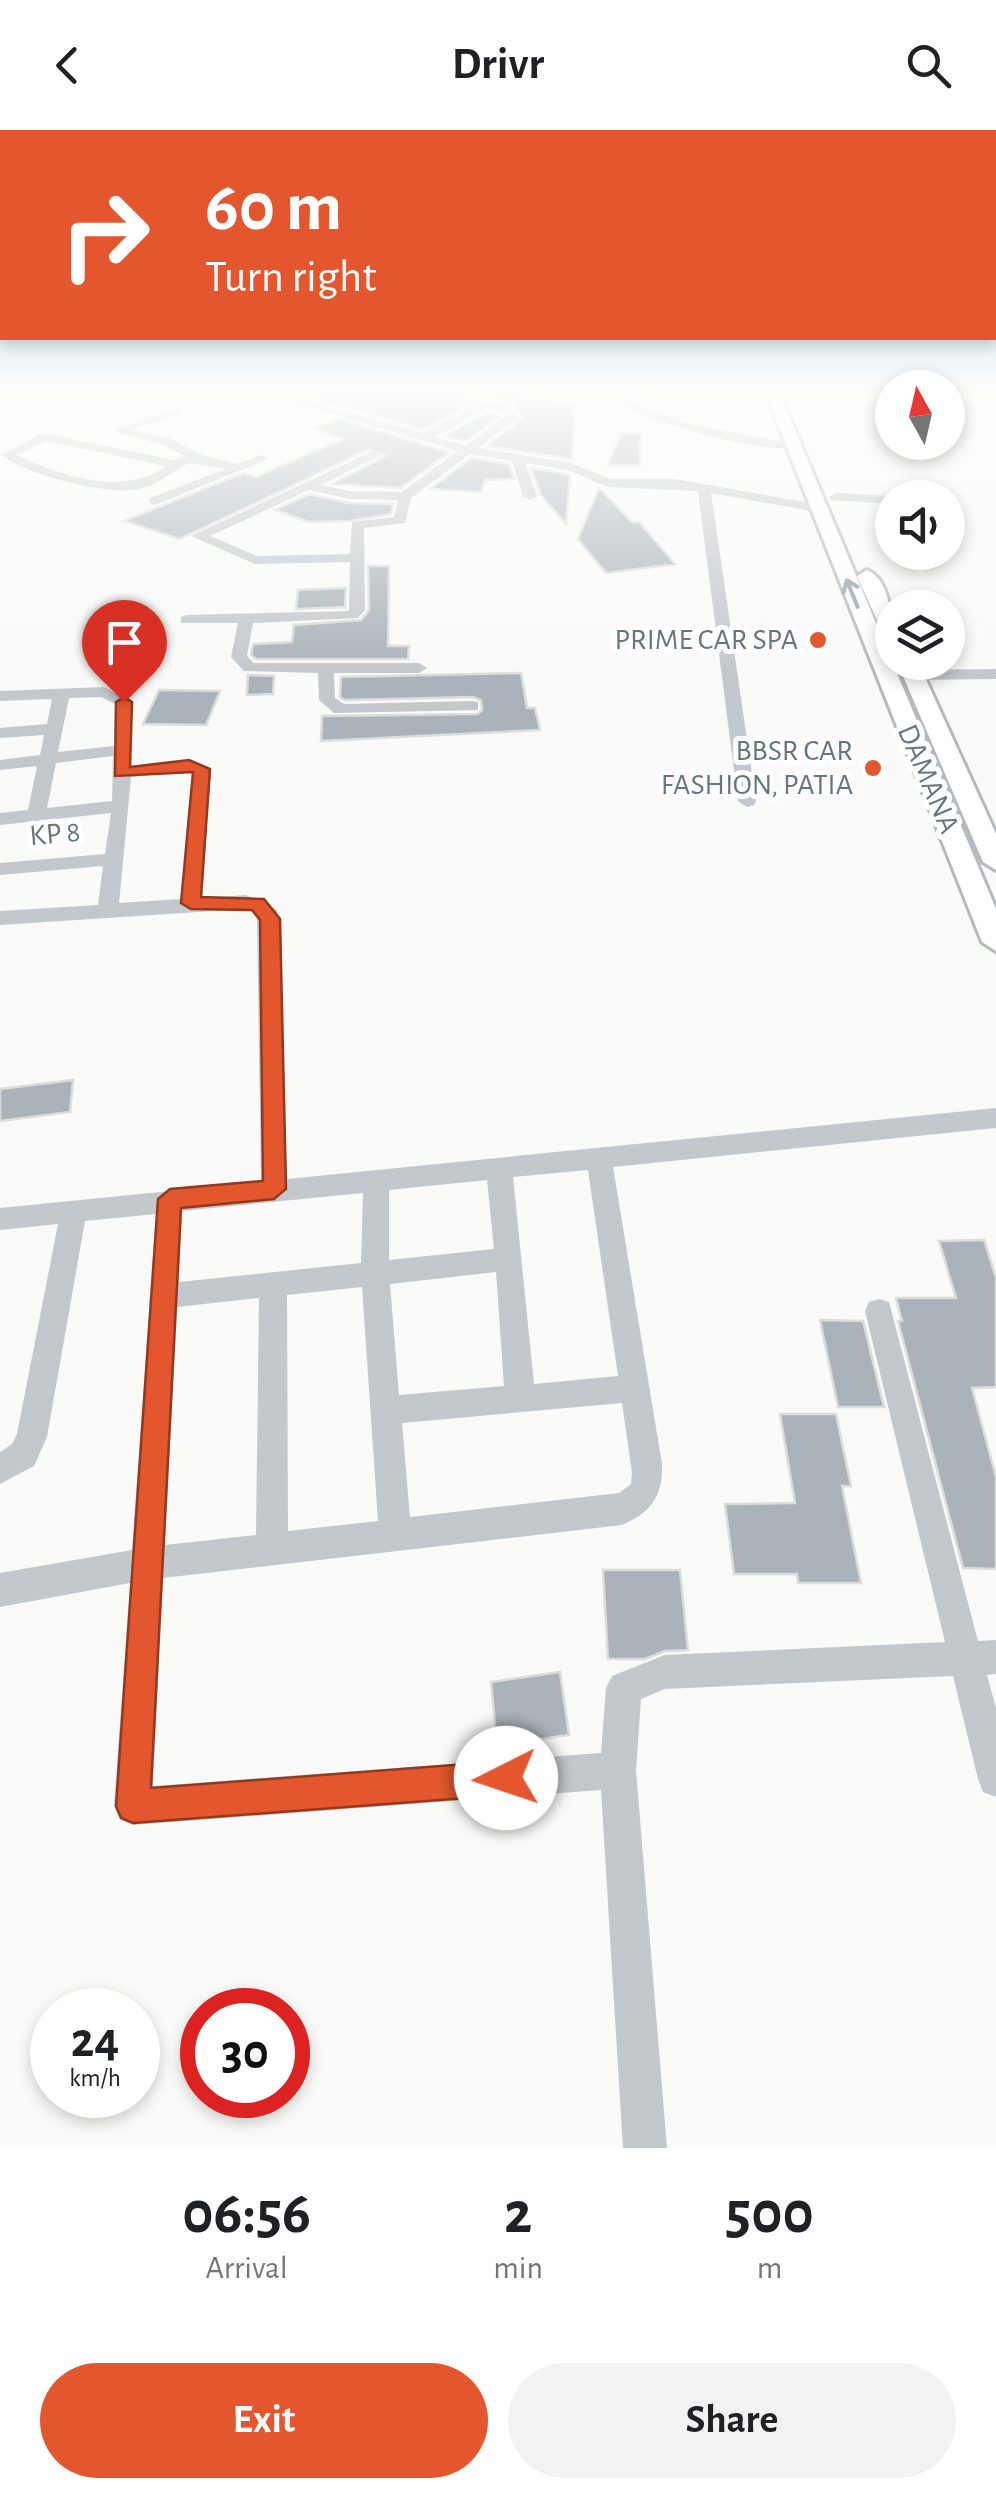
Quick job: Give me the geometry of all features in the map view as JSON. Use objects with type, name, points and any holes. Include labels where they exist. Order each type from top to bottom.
[{"type":"main road","name":"DAMANA","points":[[817,486],[827,503],[996,942]]},
{"type":"main road","points":[[821,486],[875,597]]},
{"type":"main road","points":[[915,680],[996,866],[966,870]]},
{"type":"street","points":[[155,501],[190,486]]},
{"type":"street","points":[[308,486],[198,536],[228,552],[255,560],[357,558]]},
{"type":"street","points":[[309,486],[350,495],[405,496],[418,486]]},
{"type":"street","points":[[526,486],[530,496]]},
{"type":"street","points":[[689,486],[827,503],[875,501]]},
{"type":"street","points":[[704,489],[746,801]]},
{"type":"street","points":[[264,491],[280,496]]},
{"type":"street","points":[[186,620],[353,614],[357,610],[357,525],[400,520],[405,496]]},
{"type":"street","points":[[246,620],[242,663],[250,668],[419,668]]},
{"type":"street","points":[[326,669],[327,700],[340,708],[472,706]]},
{"type":"street","points":[[965,672],[996,674]]},
{"type":"street","name":"KP 8","points":[[0,696],[104,692],[124,702],[122,806],[108,909]]},
{"type":"street","points":[[36,815],[62,693]]},
{"type":"street","points":[[0,733],[54,729]]},
{"type":"street","points":[[0,765],[121,750]]},
{"type":"street","points":[[121,773],[189,765],[202,769],[191,903]]},
{"type":"street","points":[[0,819],[122,806]]},
{"type":"street","name":"KP 8","points":[[0,869],[115,859]]},
{"type":"street","points":[[0,918],[191,903],[258,904],[270,919],[274,1189]]},
{"type":"street","points":[[0,1219],[996,1118]]},
{"type":"street","points":[[0,1590],[144,1564],[622,1509],[640,1501],[648,1488],[647,1464],[632,1388],[599,1159]]},
{"type":"street","points":[[499,1168],[520,1399]]},
{"type":"street","points":[[376,1180],[375,1273],[396,1536]]},
{"type":"street","points":[[170,1199],[144,1564],[133,1806],[618,1770]]},
{"type":"street","points":[[0,1469],[23,1455],[32,1437],[74,1212]]},
{"type":"street","points":[[163,1296],[509,1259]]},
{"type":"street","points":[[272,1550],[273,1284]]},
{"type":"street","points":[[879,1310],[981,1657],[996,1779]]},
{"type":"street","points":[[386,1410],[632,1388]]},
{"type":"street","points":[[645,2148],[618,1770],[624,1688],[665,1672],[981,1657]]},
{"type":"building","points":[[210,486],[291,486],[180,539],[124,521]]},
{"type":"building","points":[[434,486],[483,486],[481,492],[430,489]]},
{"type":"building","points":[[538,486],[569,486],[566,524]]},
{"type":"building","points":[[599,488],[632,522],[639,522],[675,564],[606,573],[578,539]]},
{"type":"building","points":[[309,494],[349,503],[393,504],[391,514],[349,521],[309,522],[275,510]]},
{"type":"building","points":[[368,566],[389,566],[388,646],[409,646],[408,659],[256,659],[251,655],[253,644],[292,642],[294,625],[361,620],[369,610]]},
{"type":"building","points":[[346,588],[345,607],[296,609],[298,590]]},
{"type":"building","points":[[521,673],[527,708],[535,708],[540,730],[321,741],[322,716],[478,714],[482,710],[481,700],[473,697],[345,700],[340,697],[341,677]]},
{"type":"building","points":[[248,675],[274,676],[273,694],[247,695]]},
{"type":"building","points":[[159,690],[220,691],[206,725],[143,724]]},
{"type":"building","points":[[73,1080],[70,1112],[0,1121],[0,1089]]},
{"type":"building","points":[[984,1240],[996,1278],[996,1387],[972,1388],[996,1477],[996,1569],[963,1568],[898,1321],[902,1321],[896,1298],[956,1298],[939,1241]]},
{"type":"building","points":[[820,1320],[863,1321],[884,1407],[838,1407]]},
{"type":"building","points":[[780,1414],[836,1414],[851,1486],[842,1486],[861,1583],[798,1583],[797,1574],[734,1574],[725,1504],[795,1503]]},
{"type":"building","points":[[603,1570],[680,1570],[688,1650],[665,1651],[645,1659],[608,1659]]},
{"type":"building","points":[[560,1672],[569,1735],[497,1745],[491,1682]]},
{"type":"place","name":"PRIME CAR SPA","points":[[818,640]]},
{"type":"place","name":"BBSR CAR FASHION, PATIA","points":[[873,768]]},
{"type":"route","points":[[124,702],[121,773],[189,765],[202,769],[191,903],[258,904],[267,910],[270,919],[274,1189],[170,1199],[144,1564],[133,1806],[506,1778]]}]
